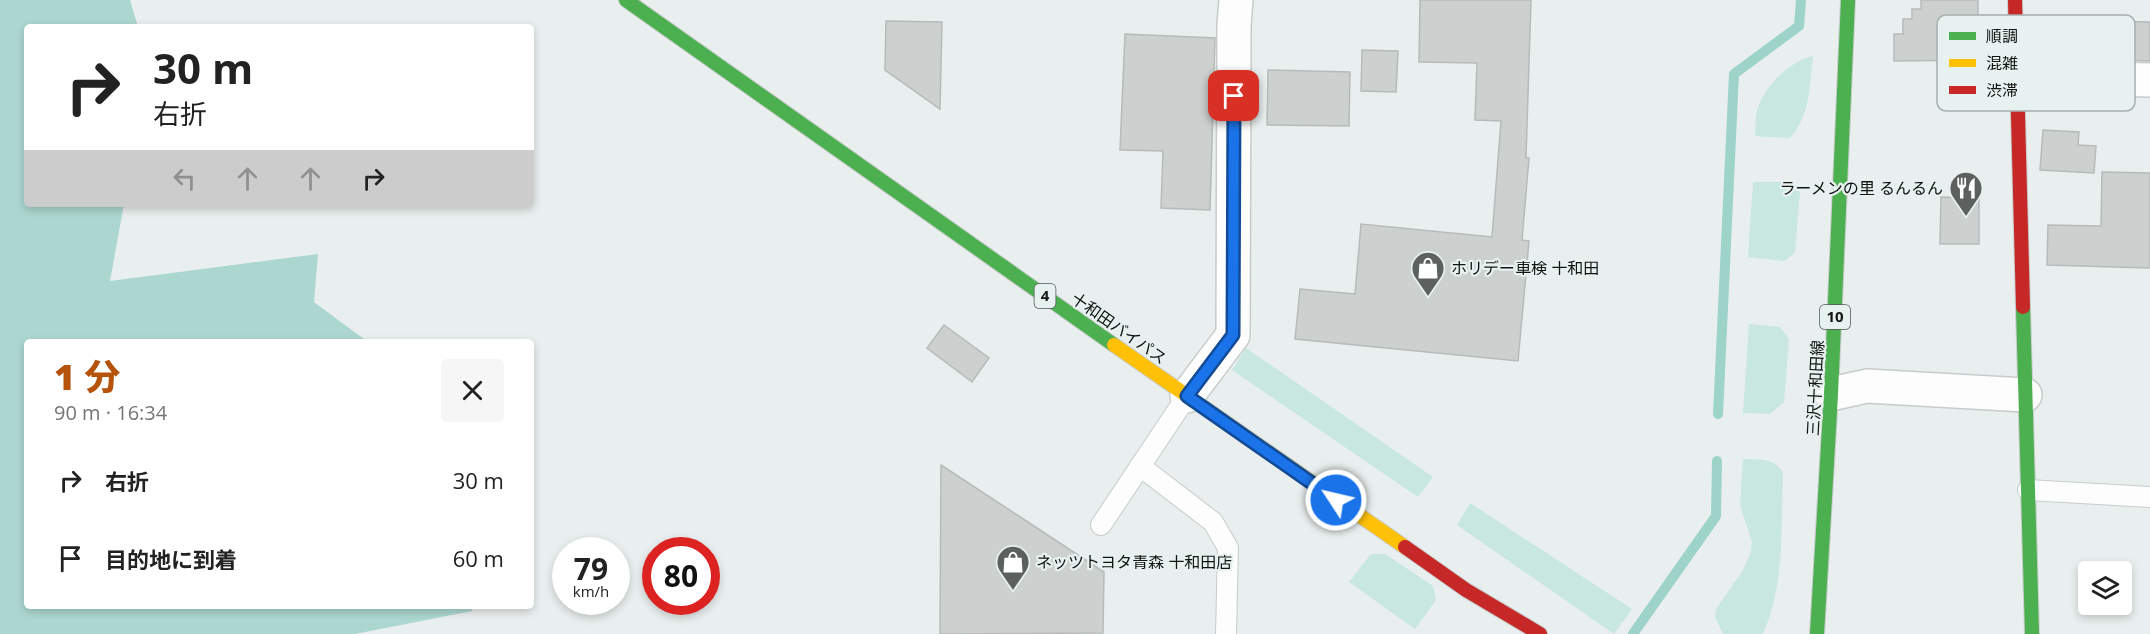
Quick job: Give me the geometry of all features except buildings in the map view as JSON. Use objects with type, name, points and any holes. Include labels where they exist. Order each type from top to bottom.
[{"type":"main road","name":"十和田バイパス","points":[[626,0],[1466,590],[1540,634]]},
{"type":"main road","name":"三沢十和田線","points":[[1817,634],[1831,394],[1848,0]]},
{"type":"main road","points":[[2015,0],[2015,15]]},
{"type":"main road","points":[[2018,111],[2032,634]]},
{"type":"main road","name":"10","points":[[1804,603],[1823,540]]},
{"type":"main road","name":"4","points":[[1466,590],[1513,634]]},
{"type":"street","points":[[1187,396],[1233,335],[1236,0]]},
{"type":"street","points":[[2135,80],[2150,80]]},
{"type":"street","points":[[1831,394],[1867,386],[2025,395]]},
{"type":"lane","points":[[1101,525],[1187,396]]},
{"type":"lane","points":[[1140,466],[1213,522],[1228,548],[1227,634]]},
{"type":"lane","points":[[2028,490],[2150,497]]},
{"type":"green space","points":[[0,0],[130,0],[137,24],[24,24],[24,207],[123,207],[110,281],[318,254],[314,302],[364,339],[24,339],[24,609],[472,609],[472,611],[355,634],[0,634]]},
{"type":"green space","points":[[1813,56],[1808,100],[1797,129],[1790,138],[1755,136],[1757,110],[1767,90],[1780,75],[1796,63]]},
{"type":"green space","points":[[1753,182],[1785,182],[1800,192],[1795,252],[1785,261],[1748,257]]},
{"type":"green space","points":[[1749,324],[1780,327],[1789,339],[1784,402],[1770,414],[1743,413]]},
{"type":"green space","points":[[1246,348],[1433,477],[1418,497],[1232,370]]},
{"type":"green space","points":[[1743,459],[1770,462],[1783,472],[1781,554],[1775,595],[1763,634],[1723,634],[1715,617],[1716,609],[1743,570],[1751,552],[1752,542],[1740,505]]},
{"type":"green space","points":[[1470,503],[1632,609],[1614,634],[1457,525]]},
{"type":"green space","points":[[1371,554],[1385,554],[1433,586],[1436,600],[1415,629],[1349,582]]},
{"type":"waterway","points":[[1718,414],[1734,74],[1799,26],[1801,0]]},
{"type":"waterway","points":[[1633,634],[1716,516],[1717,461]]},
{"type":"traffic: fast","points":[[626,0],[1114,345]]},
{"type":"traffic: fast","points":[[1817,634],[1831,394],[1848,0]]},
{"type":"traffic: fast","points":[[2023,307],[2032,634]]},
{"type":"traffic: slow","points":[[1114,345],[1405,547]]},
{"type":"traffic: jam","points":[[2015,0],[2015,15]]},
{"type":"traffic: jam","points":[[2018,111],[2023,307]]},
{"type":"traffic: jam","points":[[1405,547],[1466,590],[1540,634]]},
{"type":"place","name":"ラーメンの里 るんるん","points":[[1966,217]]},
{"type":"place","name":"ホリデー車検 十和田","points":[[1428,297]]},
{"type":"place","name":"ネッツトヨタ青森 十和田店","points":[[1013,591]]},
{"type":"route","points":[[1234,96],[1233,335],[1187,396],[1336,500]]}]
